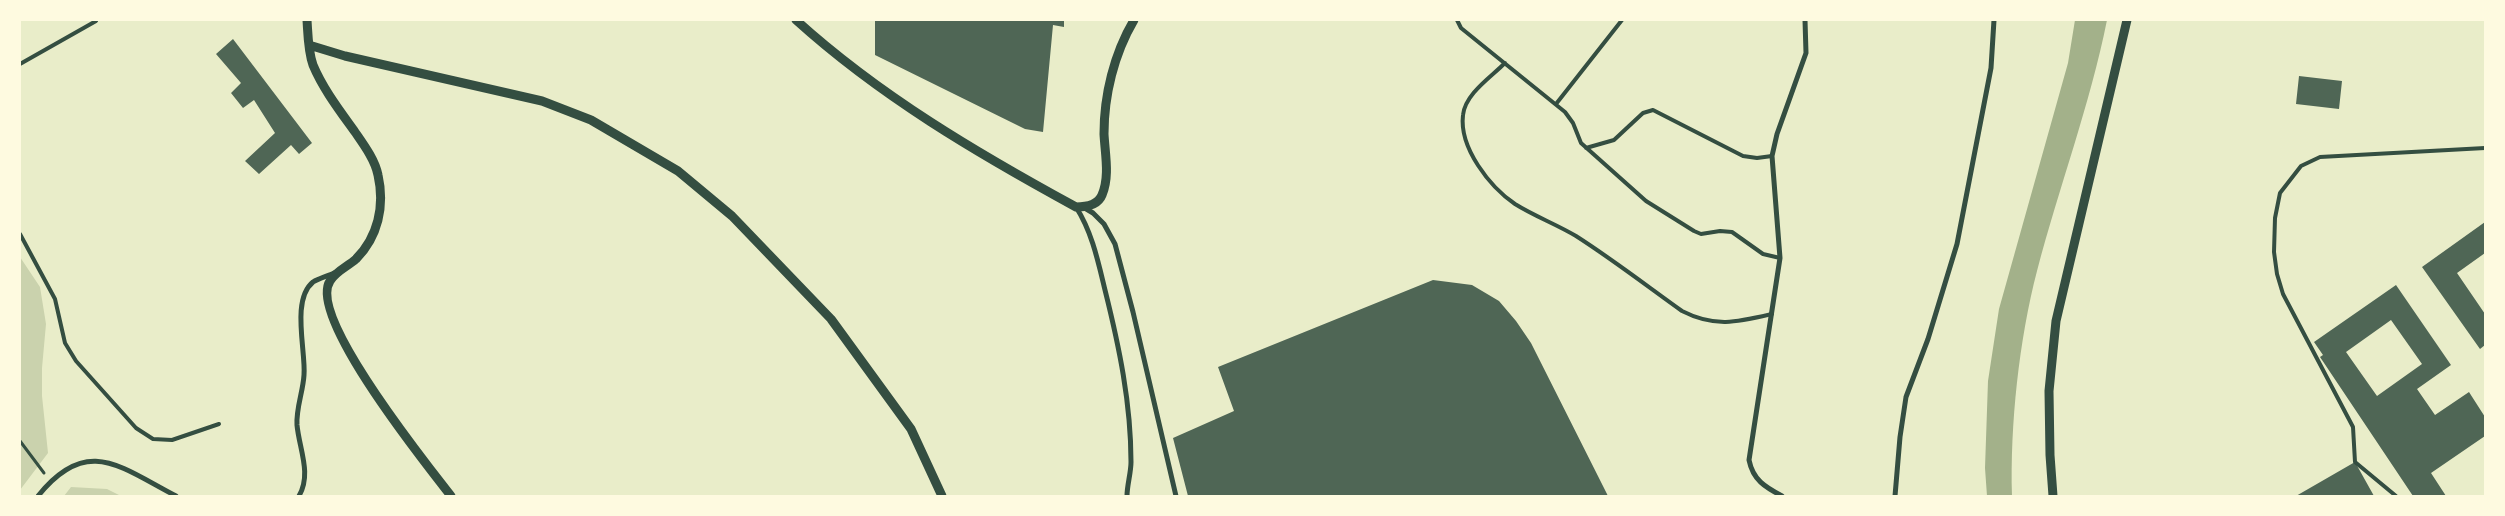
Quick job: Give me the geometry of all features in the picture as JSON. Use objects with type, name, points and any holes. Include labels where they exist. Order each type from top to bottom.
[{"type":"street","points":[[299,496],[305,482],[304,462],[297,422],[304,373],[301,319],[303,302],[307,289],[314,281],[337,272],[354,260],[373,238],[379,220],[381,194],[378,174],[372,159],[325,88],[313,64],[307,20]]},
{"type":"street","points":[[796,20],[837,57],[943,132],[1079,207],[1093,212],[1104,224],[1115,244],[1176,496]]},
{"type":"street","points":[[1079,207],[1094,204],[1103,193],[1107,166],[1105,104],[1110,78],[1134,20]]},
{"type":"street","points":[[1782,496],[1770,490],[1752,474],[1749,460],[1780,258],[1772,156],[1777,134],[1806,53],[1805,20]]},
{"type":"street","points":[[1895,496],[1906,397],[1928,339],[1957,244],[1991,68],[1994,20]]},
{"type":"street","points":[[2053,496],[2049,391],[2056,321],[2127,20]]},
{"type":"street","points":[[309,45],[345,56],[542,101],[591,120],[678,171],[732,216],[831,319],[911,429],[942,496]]},
{"type":"street","points":[[1079,207],[1096,252],[1120,353],[1128,410],[1132,463],[1127,496]]},
{"type":"street","points":[[337,272],[329,282],[326,293],[334,324],[350,354],[392,418],[452,496]]},
{"type":"street","points":[[38,496],[50,482],[69,466],[102,461],[130,471],[176,496]]},
{"type":"lane","points":[[1457,20],[1461,28],[1556,104],[1573,123],[1581,143],[1646,201],[1694,231],[1710,234],[1720,231],[1732,232],[1763,254],[1780,258]]},
{"type":"lane","points":[[1556,104],[1622,20]]},
{"type":"lane","points":[[20,64],[96,21]]},
{"type":"lane","points":[[1505,63],[1470,98],[1463,114],[1462,127],[1469,147],[1479,166],[1495,186],[1515,204],[1576,237],[1682,311],[1698,319],[1715,323],[1772,314]]},
{"type":"lane","points":[[1586,148],[1614,140],[1643,113],[1653,110],[1743,156],[1758,158],[1772,156]]},
{"type":"lane","points":[[2396,496],[2355,462],[2354,428],[2283,294],[2277,274],[2274,252],[2275,218],[2280,193],[2302,166],[2320,158],[2485,148]]},
{"type":"lane","points":[[20,234],[55,299],[65,343],[76,361],[136,428],[153,439],[172,440],[218,424]]},
{"type":"path","points":[[20,441],[50,482]]},
{"type":"shaded area","points":[[2075,20],[2107,20],[2092,83],[2037,271],[2025,325],[2014,412],[2012,496],[1987,496],[1985,468],[1988,381],[1999,309],[2068,63]]},
{"type":"shaded area","points":[[20,257],[40,287],[46,324],[42,368],[42,396],[48,453],[20,490]]},
{"type":"shaded area","points":[[71,487],[107,489],[121,496],[64,496]]},
{"type":"building","points":[[875,20],[1064,20],[1064,27],[1053,25],[1043,132],[1025,129],[875,55]]},
{"type":"building","points":[[233,39],[312,143],[299,154],[291,145],[259,174],[245,161],[275,133],[254,100],[243,108],[231,93],[241,83],[216,54]]},
{"type":"building","points":[[2299,76],[2342,81],[2339,109],[2296,104]]},
{"type":"building","points":[[2485,222],[2485,253],[2457,273],[2485,314],[2485,345],[2480,349],[2422,267]]},
{"type":"building","points":[[1433,280],[1472,285],[1499,301],[1516,321],[1531,343],[1608,496],[1188,496],[1173,438],[1234,411],[1218,367]]},
{"type":"building","points":[[2396,285],[2451,365],[2417,389],[2435,415],[2469,392],[2485,417],[2485,436],[2431,473],[2446,496],[2413,496],[2320,357],[2323,355],[2314,342]],"holes":[[[2391,320],[2422,364],[2377,396],[2346,352]]]},
{"type":"building","points":[[2355,462],[2374,496],[2296,496]]}]
